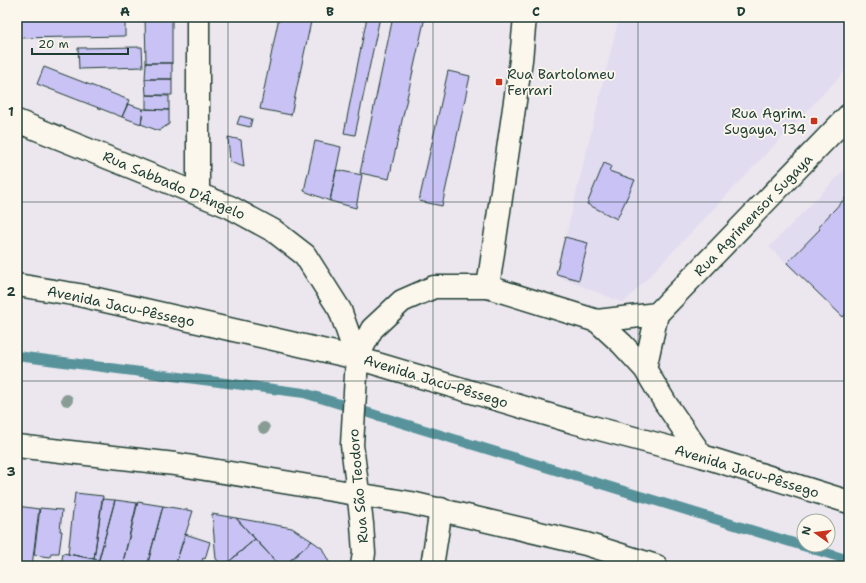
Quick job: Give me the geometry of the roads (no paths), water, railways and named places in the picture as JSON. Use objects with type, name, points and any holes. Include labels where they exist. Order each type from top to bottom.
[{"type":"main road","points":[[198,17],[198,193]]},
{"type":"main road","points":[[488,287],[521,60],[525,17]]},
{"type":"main road","name":"Rua Agrimensor Sugaya","points":[[656,314],[849,115]]},
{"type":"main road","name":"Rua Sabbado D'Ângelo","points":[[17,121],[198,193],[230,207],[274,231],[305,255],[340,310],[357,358]]},
{"type":"main road","name":"Avenida Jacu-Pêssego","points":[[17,285],[79,295],[357,358],[573,422],[702,456],[849,502]]},
{"type":"main road","points":[[357,358],[372,329],[402,301],[434,287],[488,287],[597,321],[656,314],[645,369]]},
{"type":"main road","points":[[597,321],[622,344],[645,369],[666,404],[702,456]]},
{"type":"main road","name":"Rua São Teodoro","points":[[357,358],[352,445],[364,544],[362,566]]},
{"type":"main road","points":[[17,446],[175,464],[441,510],[586,544],[656,566]]},
{"type":"main road","points":[[432,566],[441,510]]},
{"type":"waterway","points":[[17,356],[304,393],[849,560]]},
{"type":"place","name":"Rua Bartolomeu Ferrari","points":[[499,82]]},
{"type":"place","name":"Rua Agrim. Sugaya, 134","points":[[814,121]]}]
